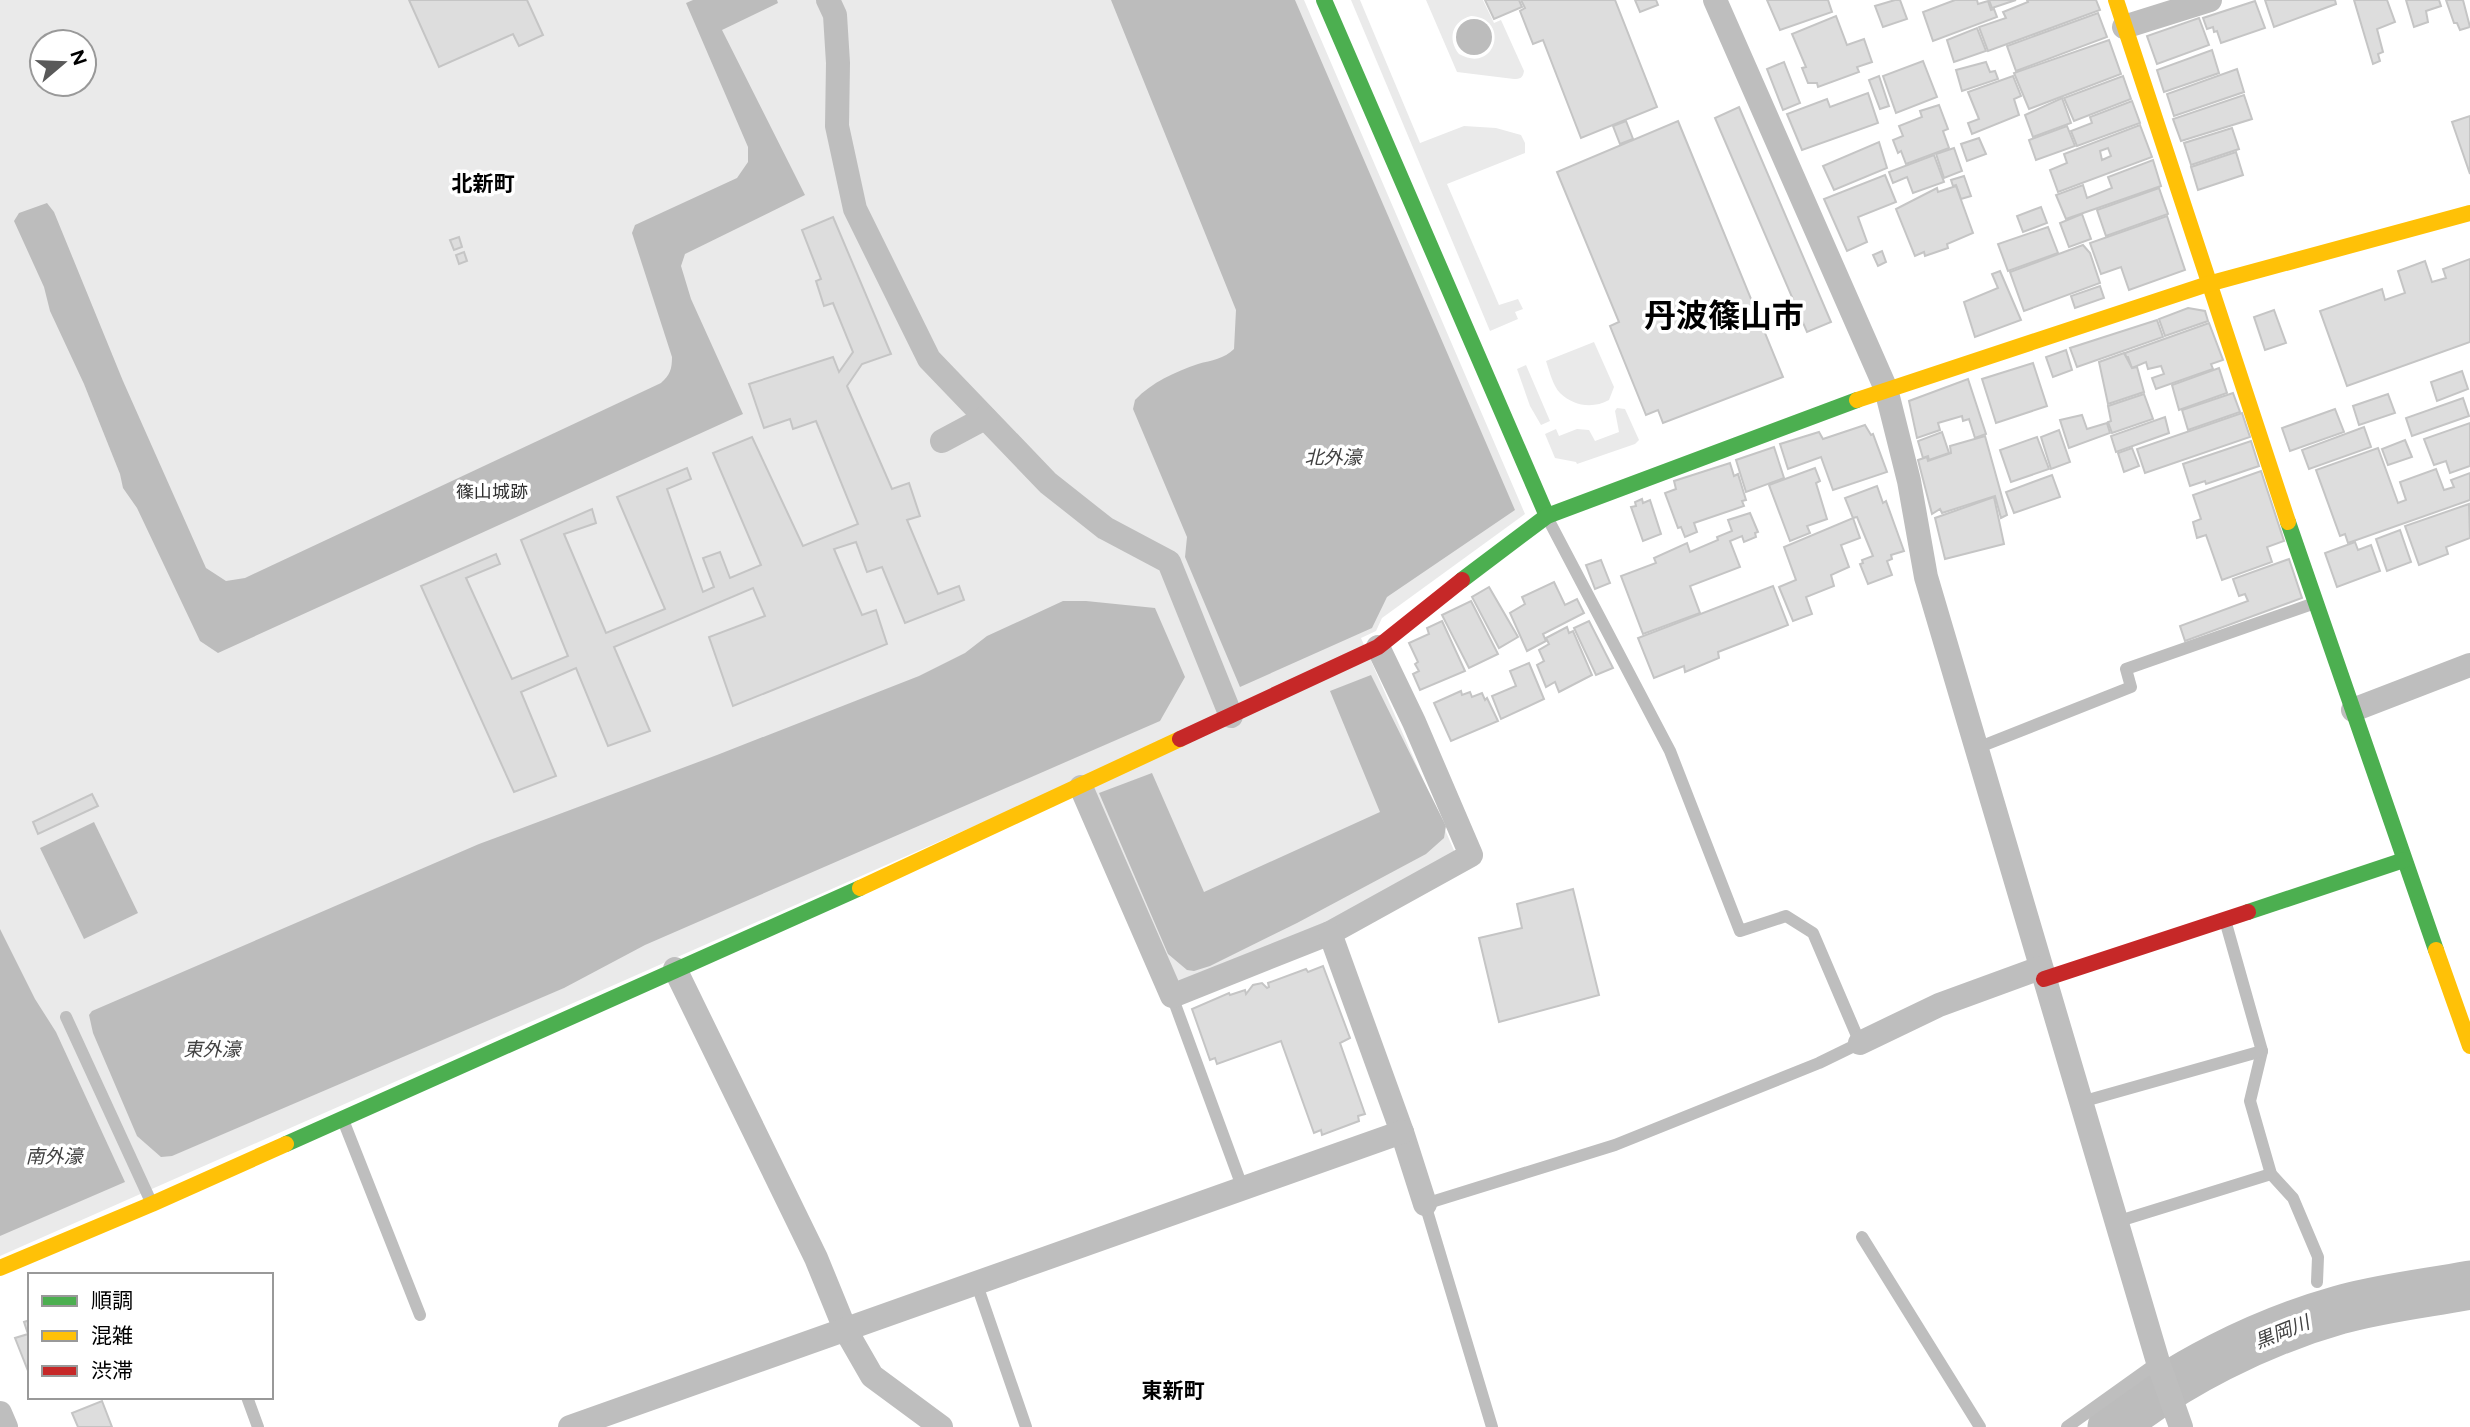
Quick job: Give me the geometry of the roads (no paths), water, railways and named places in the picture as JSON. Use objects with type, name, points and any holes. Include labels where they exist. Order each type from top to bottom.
[{"type":"street","points":[[828,0],[835,15],[838,63],[837,126],[855,209],[929,359],[1048,483],[1105,528],[1169,562],[1231,716]]},
{"type":"street","points":[[1324,0],[1546,516]]},
{"type":"street","points":[[1715,0],[1886,389],[1909,481],[1926,577],[2116,1222],[2158,1362],[2181,1427]]},
{"type":"street","points":[[2116,0],[2314,603],[2470,1046]]},
{"type":"street","points":[[2124,27],[2210,0]]},
{"type":"street","points":[[0,1268],[152,1204],[675,969],[818,908],[1378,647],[1546,516],[1886,389],[2208,284],[2470,213]]},
{"type":"street","points":[[943,441],[985,418]]},
{"type":"street","points":[[1080,787],[1172,996],[1330,933],[1471,855],[1414,722],[1378,647]]},
{"type":"street","points":[[2353,710],[2470,665]]},
{"type":"street","points":[[1860,1043],[1939,1004],[2225,919],[2404,860]]},
{"type":"street","points":[[1330,933],[1402,1132],[1425,1204]]},
{"type":"street","points":[[675,969],[816,1258],[845,1329],[872,1376],[941,1427]]},
{"type":"street","points":[[570,1427],[1402,1132]]},
{"type":"street","points":[[0,1413],[6,1427]]},
{"type":"lane","points":[[1492,1427],[1425,1204],[1615,1145],[1819,1063],[1860,1043],[1813,933],[1786,916],[1740,932],[1670,751],[1546,516]]},
{"type":"lane","points":[[1977,748],[2131,687],[2126,669],[2314,603]]},
{"type":"lane","points":[[2225,919],[2262,1051],[2250,1101],[2272,1174],[2293,1198],[2318,1257],[2317,1282]]},
{"type":"lane","points":[[1172,996],[1243,1189]]},
{"type":"lane","points":[[66,1017],[152,1204]]},
{"type":"lane","points":[[2081,1102],[2262,1051]]},
{"type":"lane","points":[[342,1119],[420,1315]]},
{"type":"lane","points":[[2116,1222],[2272,1174]]},
{"type":"lane","points":[[1862,1237],[1980,1427]]},
{"type":"lane","points":[[976,1282],[1026,1427]]},
{"type":"lane","points":[[2067,1427],[2158,1362]]},
{"type":"lane","points":[[248,1399],[258,1427]]},
{"type":"water","points":[[693,0],[777,0],[778,3],[722,30],[805,195],[685,254],[681,266],[691,299],[743,414],[218,653],[200,641],[137,508],[123,488],[120,474],[84,384],[50,311],[44,287],[14,221],[19,213],[47,203],[54,212],[123,381],[206,568],[226,581],[245,578],[661,383],[667,377],[672,357],[632,233],[635,225],[737,178],[748,162],[748,147],[686,3]]},
{"type":"water","name":"北外濠","points":[[1111,0],[1295,0],[1515,510],[1387,597],[1372,628],[1240,687],[1185,557],[1187,537],[1133,409],[1135,400],[1156,383],[1189,367],[1222,357],[1234,349],[1236,310]]},
{"type":"water","points":[[1474,19],[1487,24],[1492,37],[1487,50],[1474,55],[1461,50],[1456,37],[1461,24]]},
{"type":"water","name":"東外濠","points":[[1063,601],[1155,608],[1185,677],[1160,721],[645,945],[564,988],[172,1156],[161,1157],[137,1136],[93,1033],[89,1015],[92,1011],[479,844],[919,676],[965,653],[987,636]]},
{"type":"water","points":[[1371,675],[1446,826],[1444,838],[1426,854],[1297,923],[1210,966],[1194,971],[1187,970],[1168,954],[1099,793],[1152,773],[1204,892],[1380,812],[1330,691]]},
{"type":"water","points":[[94,822],[138,913],[84,939],[40,848]]},
{"type":"water","name":"南外濠","points":[[0,929],[35,999],[56,1032],[125,1182],[0,1236]]},
{"type":"waterway","name":"黒岡川","points":[[2112,1427],[2136,1408],[2191,1373],[2279,1330],[2355,1306],[2470,1285]]},
{"type":"district","name":"北新町","points":[[483,183]]},
{"type":"district","name":"丹波篠山市","points":[[1724,316]]},
{"type":"district","name":"東新町","points":[[1173,1390]]},
{"type":"park label","name":"篠山城跡","points":[[492,492]]}]
